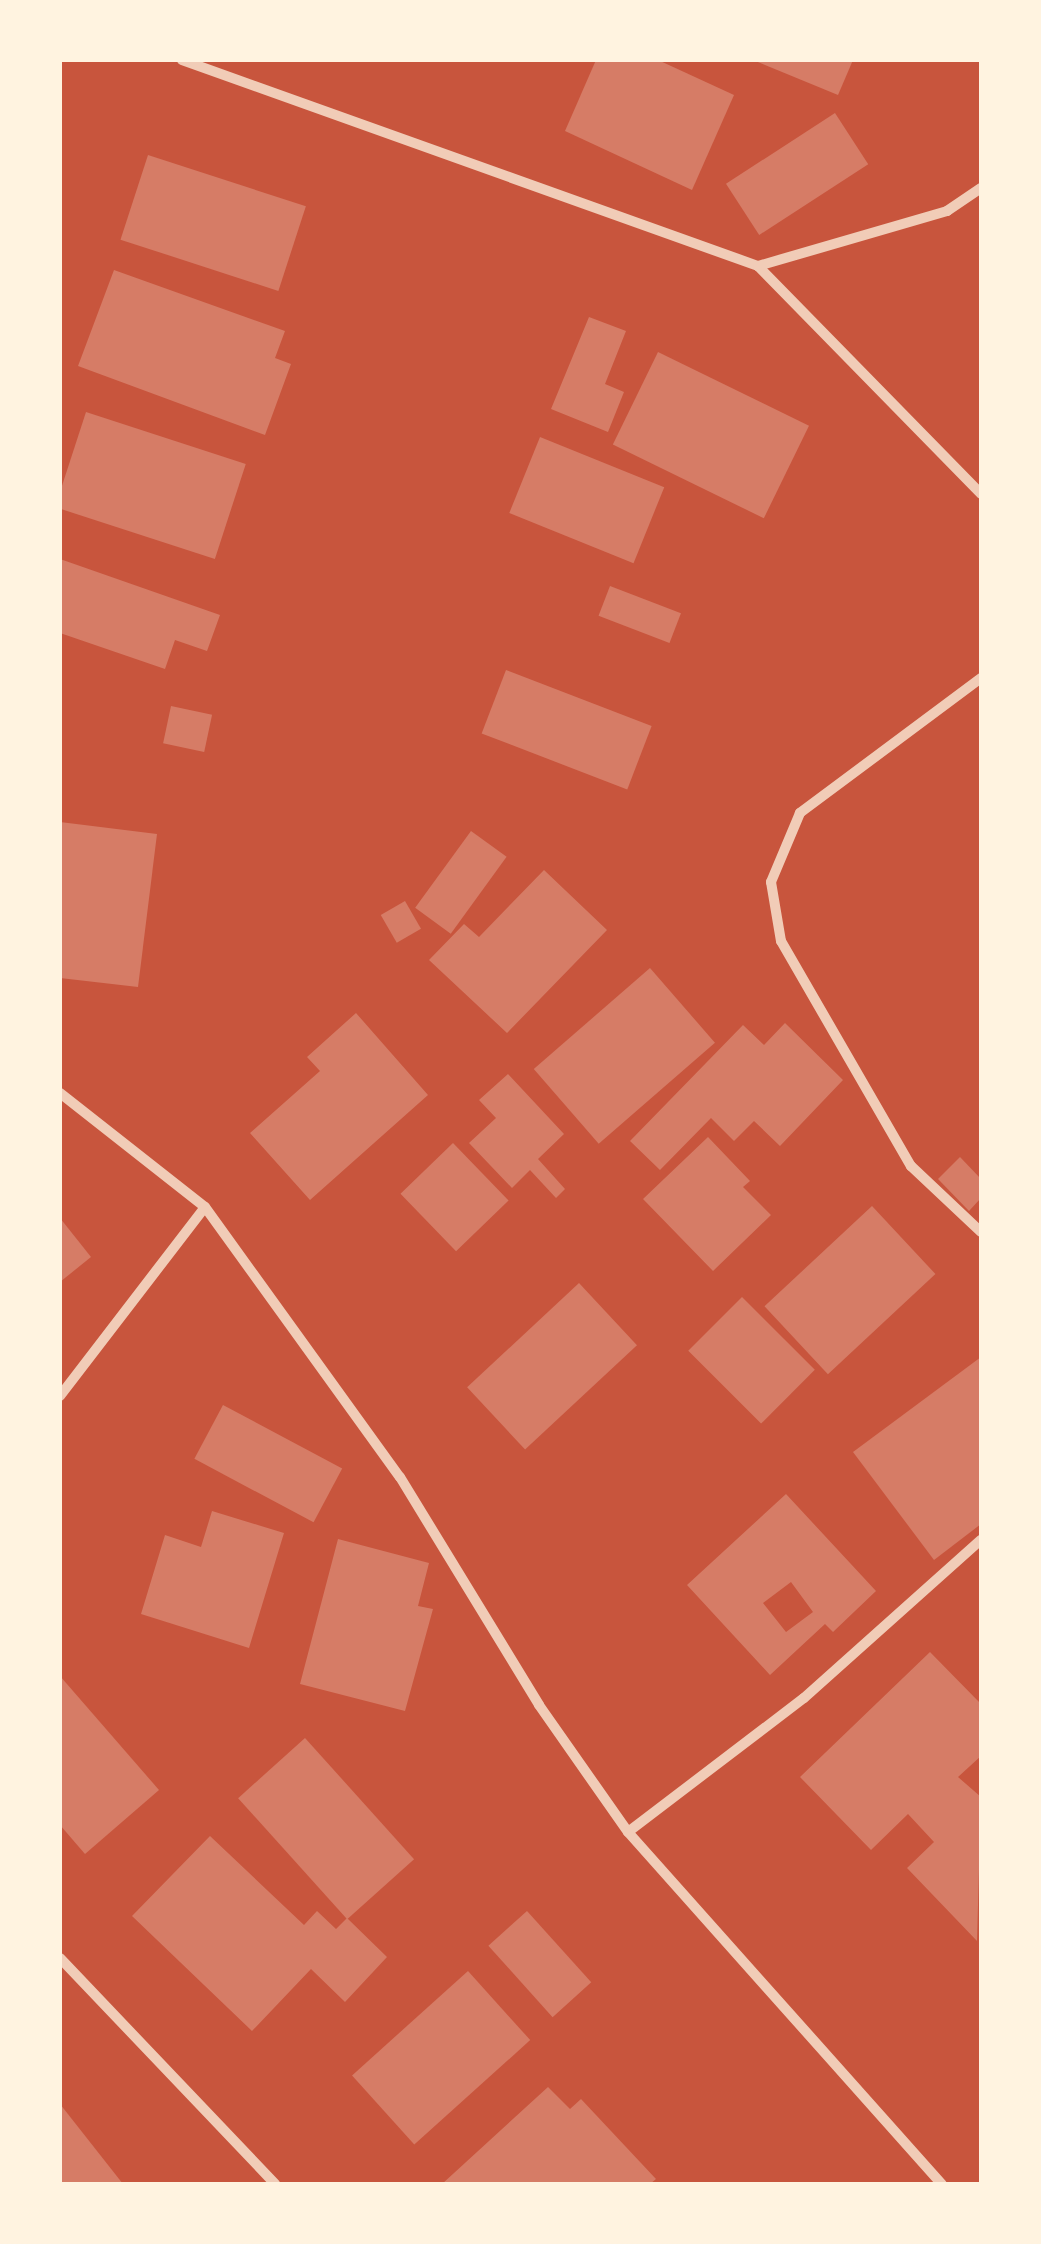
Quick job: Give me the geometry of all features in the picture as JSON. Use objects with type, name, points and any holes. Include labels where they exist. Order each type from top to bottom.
[{"type":"street","points":[[182,60],[758,266],[981,494]]},
{"type":"street","points":[[758,266],[947,211],[981,188]]},
{"type":"street","points":[[981,678],[800,812],[771,882],[781,940],[910,1166],[981,1232]]},
{"type":"street","points":[[60,1094],[205,1207],[400,1477],[539,1705],[628,1832],[942,2184]]},
{"type":"street","points":[[60,1396],[205,1207]]},
{"type":"street","points":[[628,1832],[804,1698],[981,1540]]},
{"type":"street","points":[[60,1958],[275,2184]]},
{"type":"building","points":[[596,60],[658,60],[734,95],[692,190],[565,131]]},
{"type":"building","points":[[753,60],[853,60],[838,95]]},
{"type":"building","points":[[835,113],[868,164],[759,235],[726,184]]},
{"type":"building","points":[[148,155],[306,206],[278,291],[120,240]]},
{"type":"building","points":[[114,270],[285,331],[275,358],[291,364],[265,435],[78,366]]},
{"type":"building","points":[[589,317],[626,331],[605,384],[624,392],[608,432],[551,409]]},
{"type":"building","points":[[658,352],[809,426],[764,518],[613,445]]},
{"type":"building","points":[[86,412],[246,464],[215,559],[60,509],[60,492]]},
{"type":"building","points":[[540,437],[664,487],[634,563],[509,513]]},
{"type":"building","points":[[60,559],[220,615],[207,651],[175,640],[165,669],[60,633]]},
{"type":"building","points":[[610,586],[681,613],[669,643],[599,616]]},
{"type":"building","points":[[506,670],[652,726],[627,789],[482,733]]},
{"type":"building","points":[[171,706],[212,715],[204,752],[163,743]]},
{"type":"building","points":[[60,822],[157,834],[138,987],[60,978]]},
{"type":"building","points":[[471,831],[507,857],[451,934],[415,908]]},
{"type":"building","points":[[544,870],[607,930],[507,1033],[429,960],[464,924],[479,937]]},
{"type":"building","points":[[405,901],[421,929],[397,943],[381,915]]},
{"type":"building","points":[[650,968],[715,1043],[599,1144],[534,1069]]},
{"type":"building","points":[[356,1013],[428,1095],[310,1200],[250,1133],[320,1071],[307,1057]]},
{"type":"building","points":[[785,1023],[843,1080],[780,1146],[754,1121],[734,1141],[711,1118],[660,1170],[630,1141],[743,1025],[764,1045]]},
{"type":"building","points":[[508,1074],[564,1134],[538,1159],[565,1189],[556,1198],[530,1170],[512,1188],[469,1143],[496,1118],[479,1100]]},
{"type":"building","points":[[708,1137],[750,1181],[743,1187],[771,1215],[713,1271],[643,1199]]},
{"type":"building","points":[[453,1143],[509,1201],[456,1251],[400,1194]]},
{"type":"building","points":[[960,1157],[981,1179],[981,1198],[969,1211],[938,1179]]},
{"type":"building","points":[[872,1206],[935,1274],[828,1374],[764,1306]]},
{"type":"building","points":[[60,1218],[91,1257],[60,1282]]},
{"type":"building","points":[[579,1283],[637,1345],[525,1450],[467,1387]]},
{"type":"building","points":[[742,1297],[815,1370],[761,1424],[688,1351]]},
{"type":"building","points":[[981,1357],[981,1524],[934,1560],[853,1452]]},
{"type":"building","points":[[223,1405],[342,1468],[314,1522],[194,1459]]},
{"type":"building","points":[[786,1494],[876,1591],[833,1632],[825,1624],[770,1675],[687,1585]],"holes":[[[791,1582],[813,1612],[786,1632],[763,1603]]]},
{"type":"building","points":[[212,1511],[284,1533],[249,1648],[141,1614],[165,1535],[201,1547]]},
{"type":"building","points":[[338,1539],[429,1563],[418,1606],[433,1609],[405,1711],[300,1684]]},
{"type":"building","points":[[930,1652],[981,1704],[981,1756],[958,1777],[981,1797],[977,1941],[907,1868],[934,1842],[908,1814],[871,1850],[800,1777]]},
{"type":"building","points":[[60,1676],[159,1790],[85,1854],[60,1825]]},
{"type":"building","points":[[305,1738],[414,1859],[347,1919],[238,1798]]},
{"type":"building","points":[[210,1836],[304,1925],[317,1911],[336,1929],[347,1918],[387,1957],[345,2002],[311,1969],[252,2031],[132,1916]]},
{"type":"building","points":[[527,1911],[591,1982],[553,2017],[488,1946]]},
{"type":"building","points":[[468,1971],[530,2040],[414,2144],[352,2075]]},
{"type":"building","points":[[548,2087],[570,2109],[581,2099],[656,2179],[650,2184],[442,2184]]},
{"type":"building","points":[[60,2104],[123,2184],[60,2184]]}]
